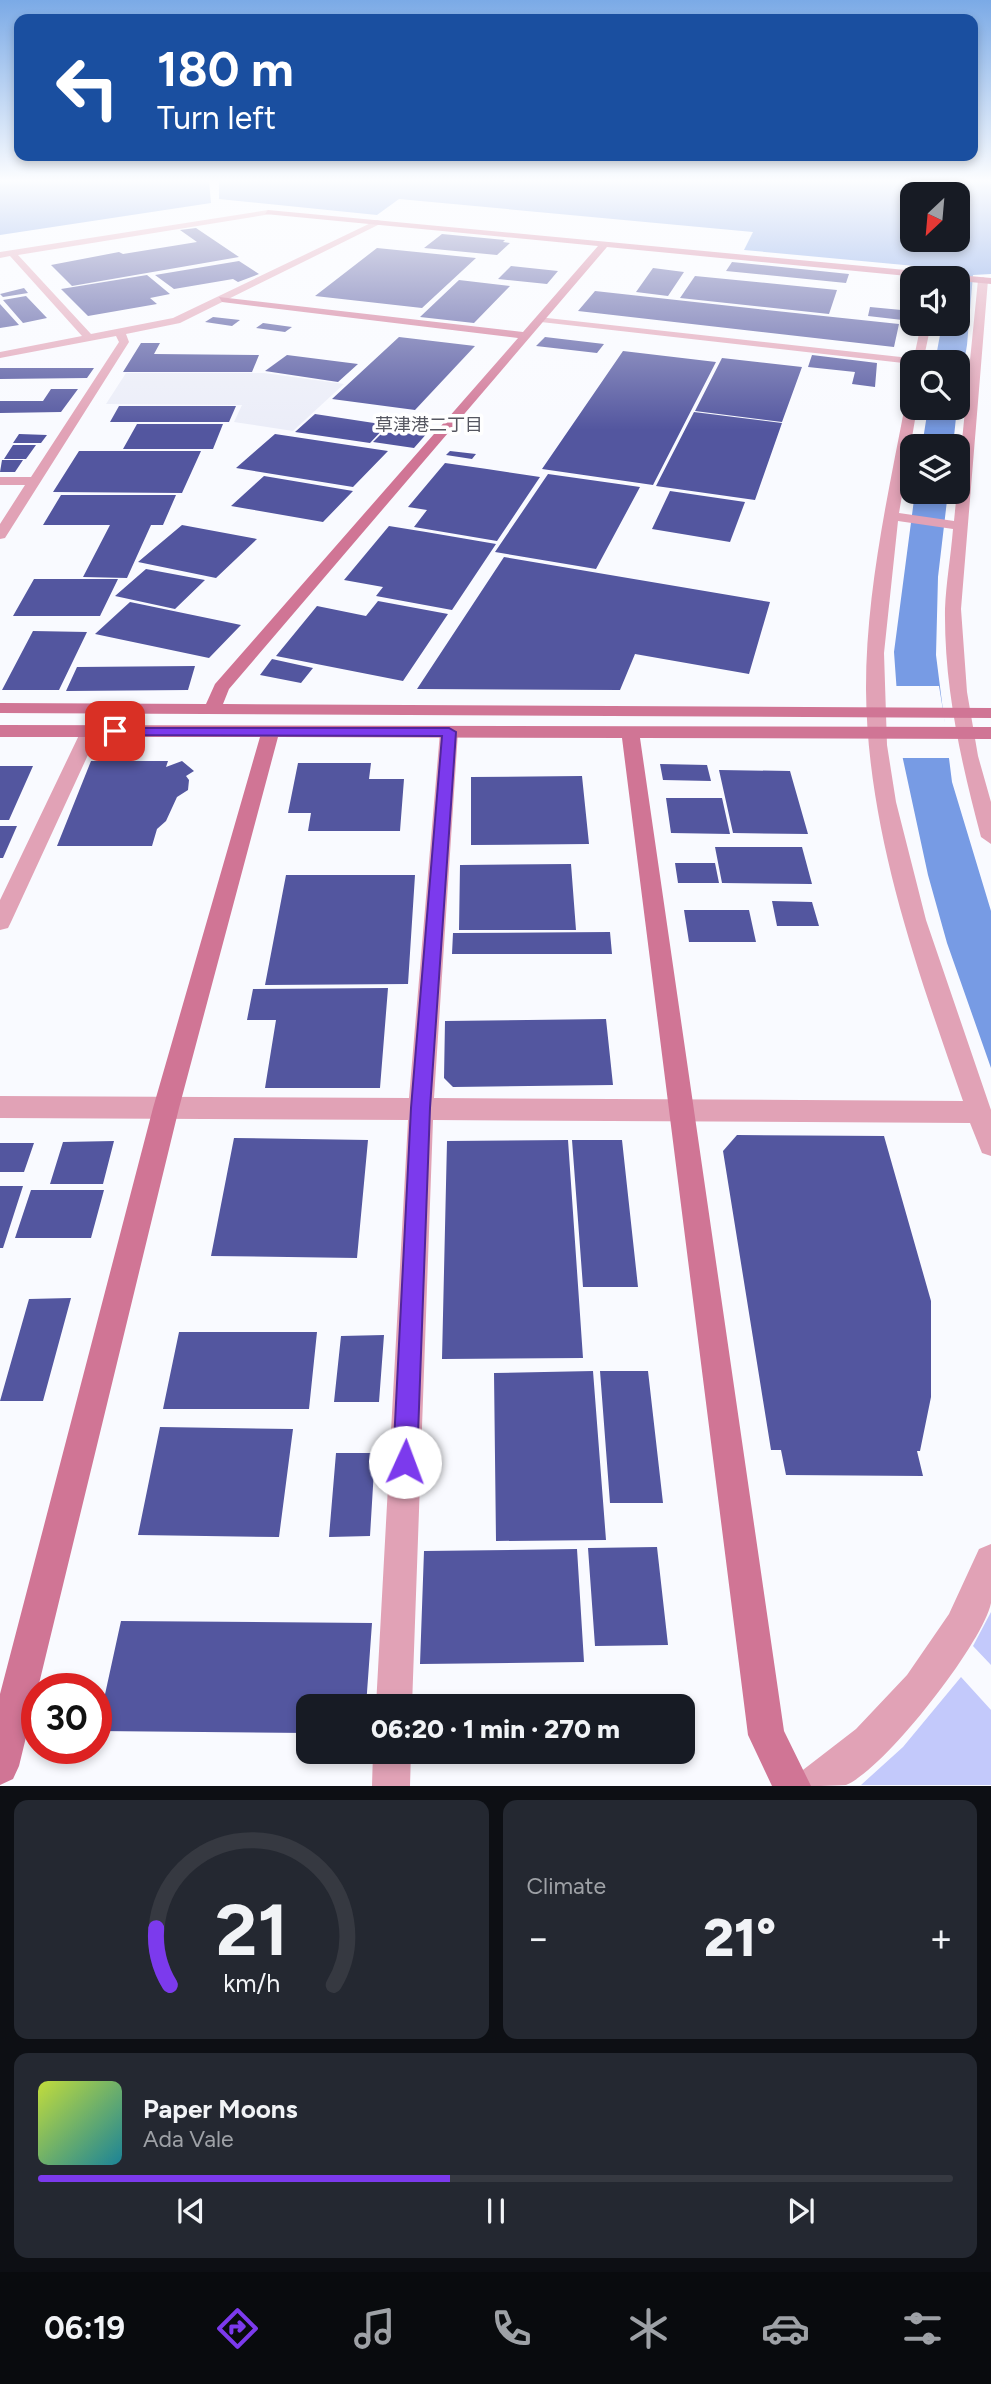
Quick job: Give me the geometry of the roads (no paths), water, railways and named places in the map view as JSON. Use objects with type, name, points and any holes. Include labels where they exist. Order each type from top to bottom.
[{"type":"street","points":[[21,263],[89,338]]},
{"type":"street","points":[[0,355],[176,321],[295,263]]},
{"type":"street","points":[[212,709],[221,688],[588,263]]},
{"type":"street","points":[[800,263],[900,273]]},
{"type":"street","points":[[984,280],[978,369],[955,525],[953,712],[956,733],[991,837]]},
{"type":"street","points":[[222,299],[527,335]]},
{"type":"street","points":[[0,535],[124,342],[120,333]]},
{"type":"street","points":[[910,420],[899,517],[877,628],[878,733],[885,791],[910,904],[991,1145]]},
{"type":"street","points":[[0,481],[36,481]]},
{"type":"street","points":[[899,517],[955,525]]},
{"type":"street","points":[[0,708],[991,713]]},
{"type":"street","points":[[0,731],[991,733]]},
{"type":"street","points":[[0,922],[90,731]]},
{"type":"street","points":[[0,1766],[166,1108],[270,732]]},
{"type":"street","points":[[395,1694],[421,1108],[449,732]]},
{"type":"street","points":[[630,732],[766,1735],[792,1786]]},
{"type":"street","points":[[0,1107],[979,1112]]},
{"type":"street","points":[[812,1786],[842,1768],[907,1702],[952,1644],[983,1584],[991,1561]]},
{"type":"street","points":[[391,1786],[392,1764]]},
{"type":"lane","points":[[541,319],[900,360]]},
{"type":"district","name":"草津港二丁目","points":[[429,425]]}]
